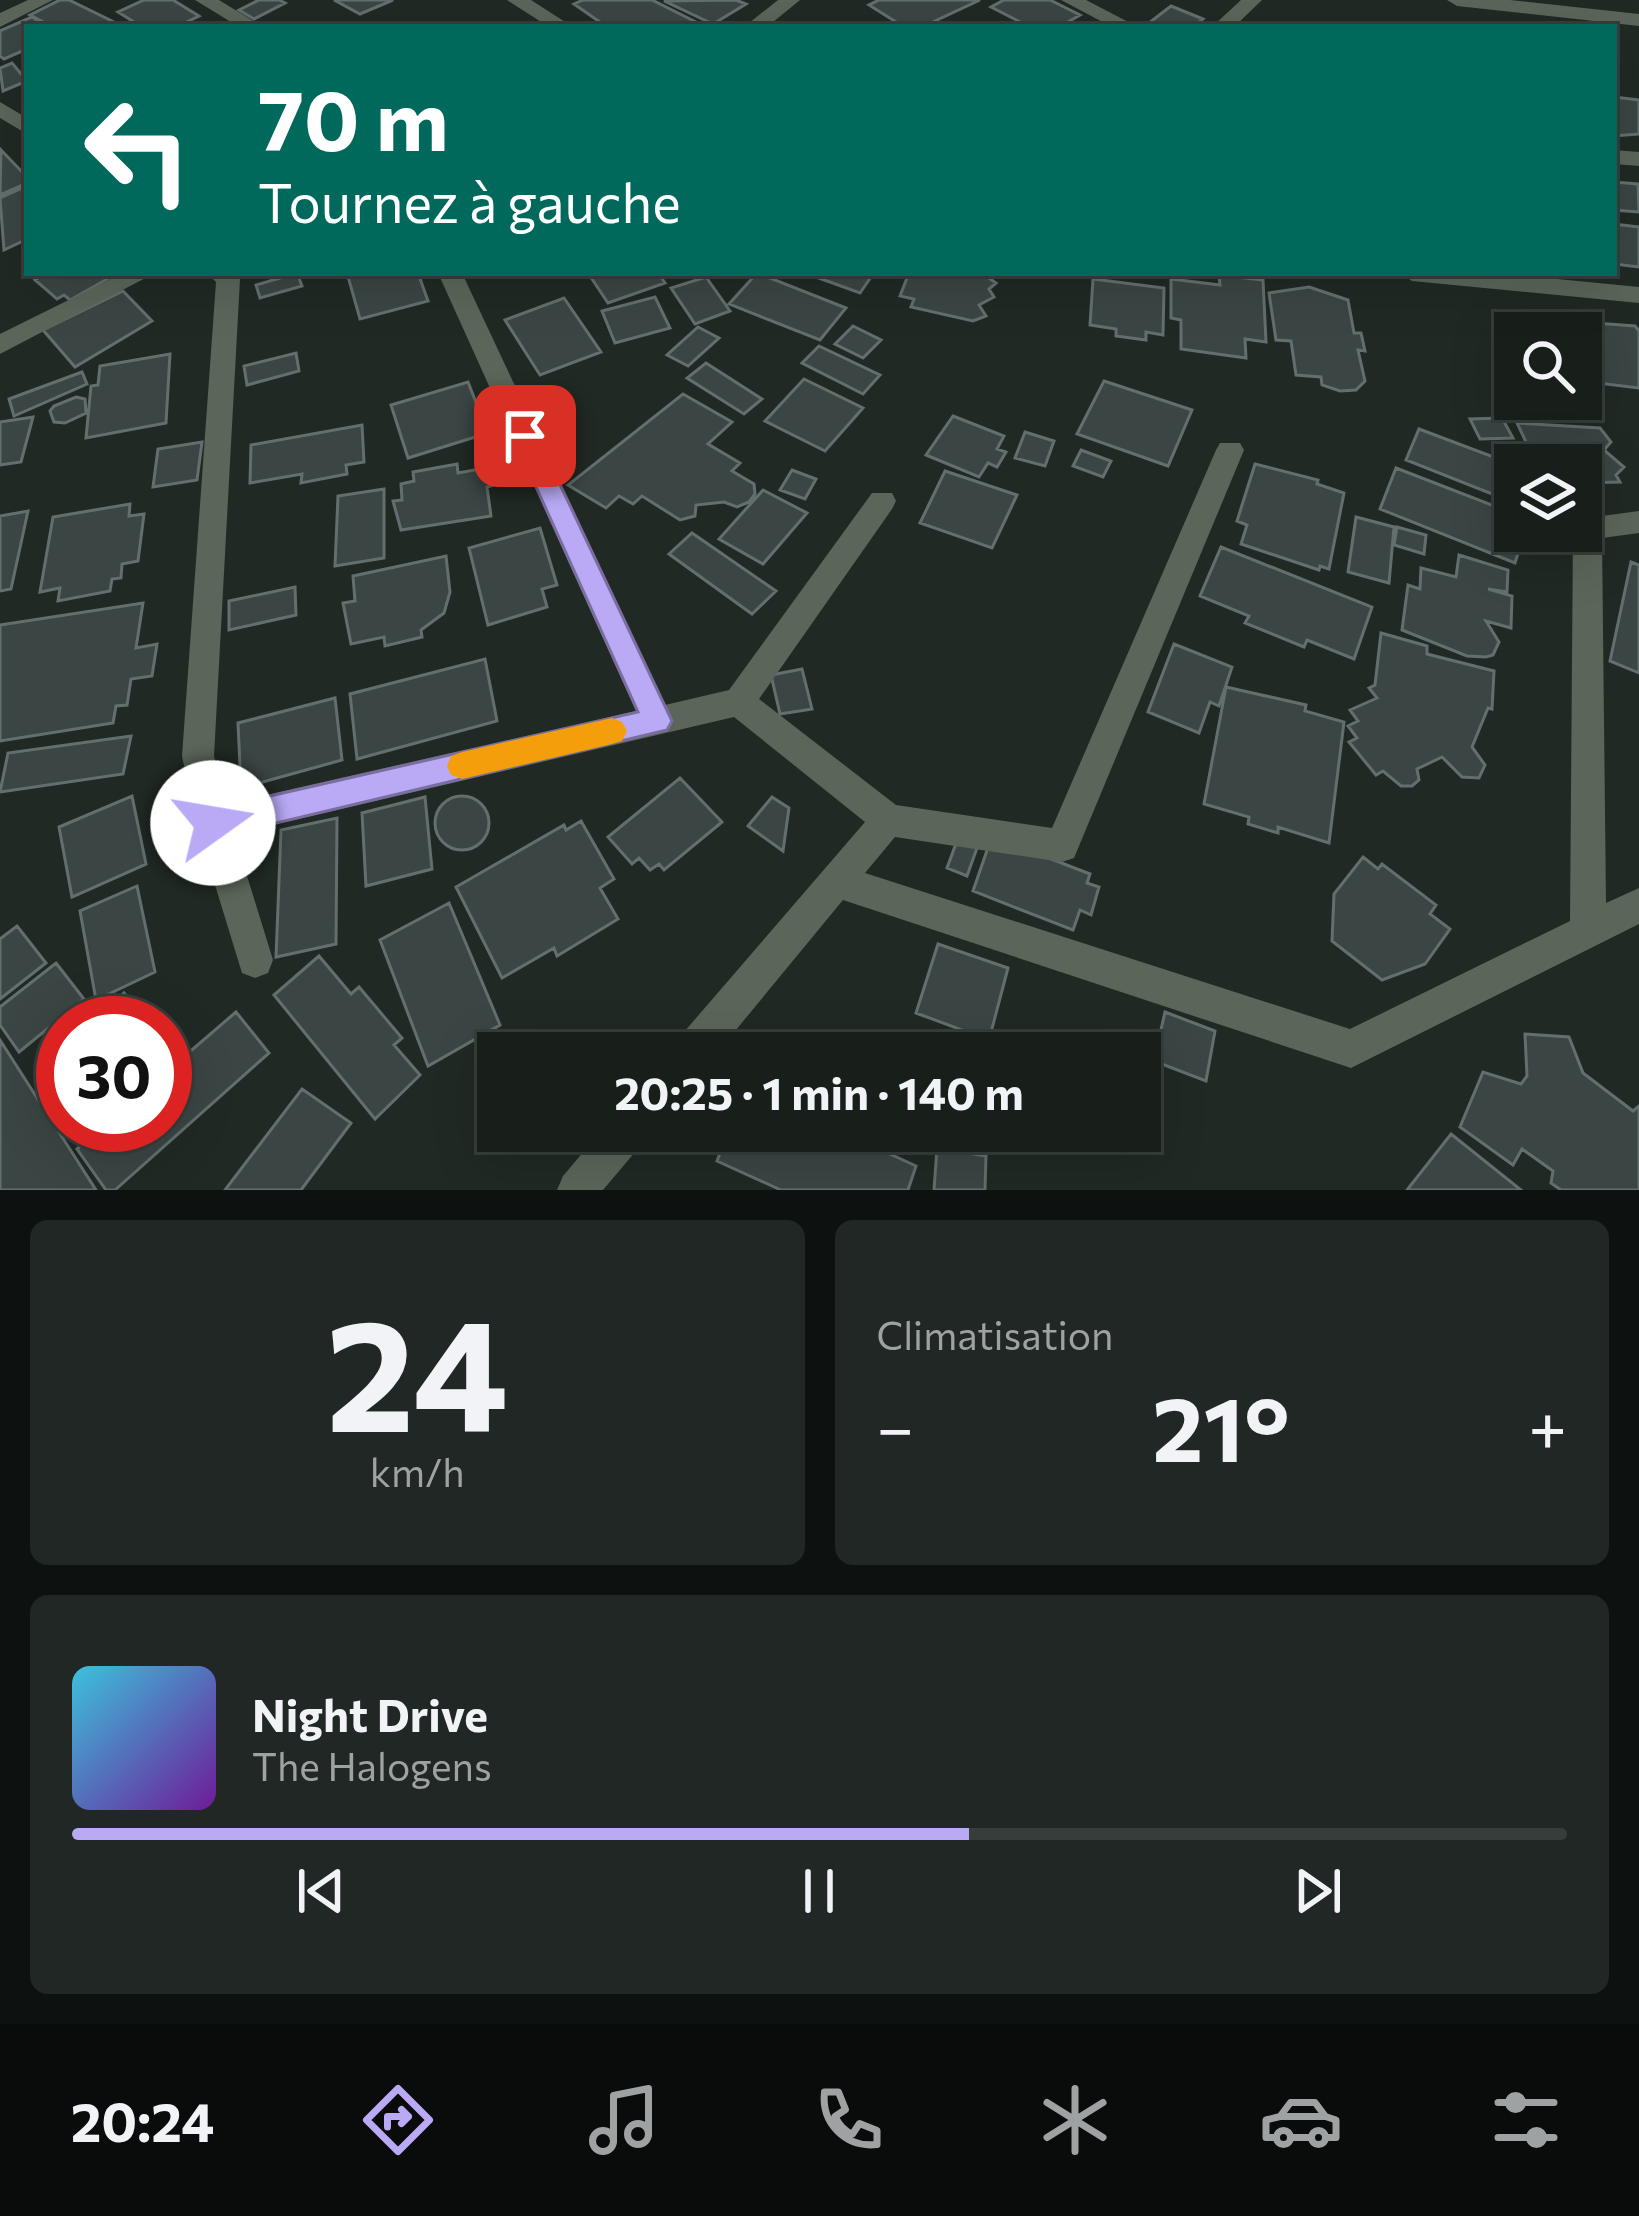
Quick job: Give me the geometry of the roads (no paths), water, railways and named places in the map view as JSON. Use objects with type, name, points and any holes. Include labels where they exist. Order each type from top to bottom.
[{"type":"street","points":[[0,21],[43,0]]},
{"type":"street","points":[[205,0],[249,24]]},
{"type":"street","points":[[517,0],[547,24],[572,0]]},
{"type":"street","points":[[763,21],[790,0]]},
{"type":"street","points":[[1071,0],[1122,24]]},
{"type":"street","points":[[1225,24],[1252,0]]},
{"type":"street","points":[[1457,0],[1639,20]]},
{"type":"street","points":[[0,345],[137,276]]},
{"type":"street","points":[[234,276],[199,755],[213,823],[255,961]]},
{"type":"street","points":[[451,276],[657,721]]},
{"type":"street","points":[[1443,276],[1639,295]]},
{"type":"street","points":[[739,702],[888,820],[1062,846],[1231,450]]},
{"type":"street","points":[[213,823],[739,702],[882,501]]},
{"type":"street","points":[[1588,932],[1587,530],[1639,522]]},
{"type":"street","points":[[710,1032],[888,820]]},
{"type":"street","points":[[836,881],[1351,1049],[1639,905]]},
{"type":"street","points":[[577,1190],[609,1152]]}]
